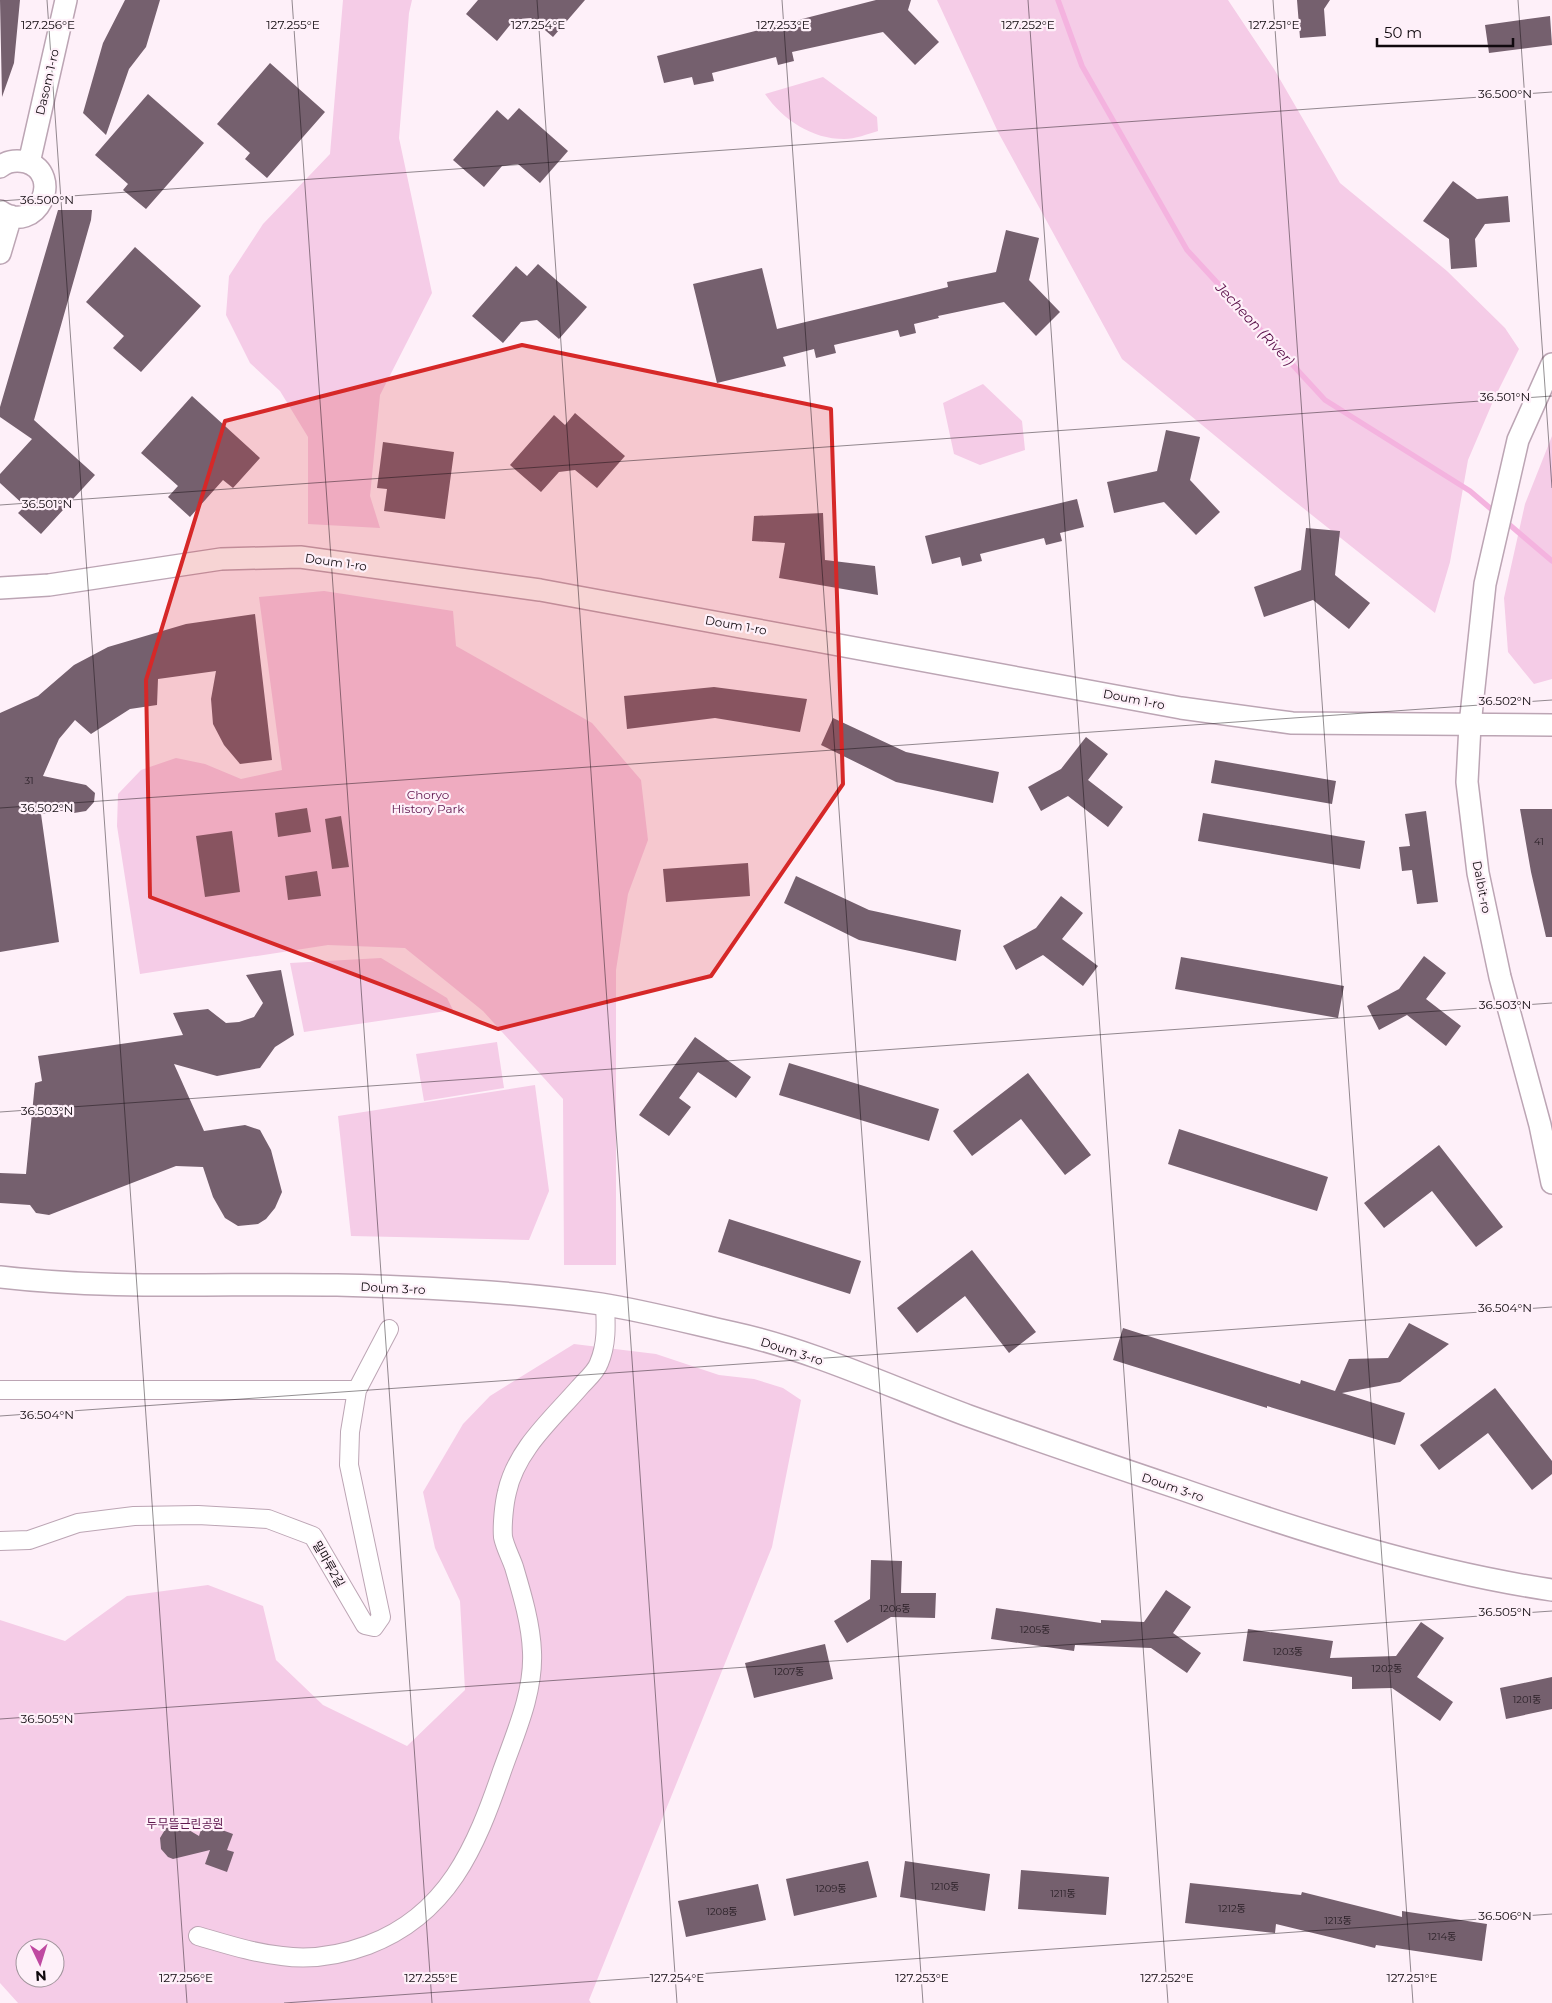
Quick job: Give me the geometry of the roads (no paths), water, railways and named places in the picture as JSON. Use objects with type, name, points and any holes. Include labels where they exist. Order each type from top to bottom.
[{"type":"street","name":"Dasom 1-ro","points":[[29,163],[66,0]]},
{"type":"street","points":[[0,167],[11,161],[29,163],[42,176],[45,193],[42,202],[29,214],[5,213],[0,253]]},
{"type":"street","name":"Dalbit-ro","points":[[1552,364],[1518,440],[1485,584],[1470,725],[1467,782],[1478,873],[1500,977],[1540,1125],[1552,1183]]},
{"type":"street","name":"Doum 1-ro","points":[[0,588],[49,585],[221,559],[300,557],[540,590],[1190,709],[1292,723],[1552,725]]},
{"type":"street","name":"Doum 3-ro","points":[[0,1277],[54,1283],[335,1285],[443,1290],[541,1296],[604,1305],[749,1337],[828,1362],[1035,1440],[1267,1519],[1400,1559],[1504,1583],[1552,1590]]},
{"type":"street","points":[[198,1936],[242,1949],[285,1957],[318,1957],[354,1950],[389,1936],[415,1921],[435,1901],[460,1870],[476,1841],[493,1799],[522,1715],[531,1678],[532,1652],[528,1626],[514,1566],[503,1537],[506,1493],[513,1470],[530,1444],[599,1365],[606,1334],[604,1305]]},
{"type":"street","name":"밀마루2길","points":[[0,1541],[29,1540],[78,1523],[134,1516],[198,1515],[268,1519],[312,1536],[365,1624],[374,1627],[381,1617],[349,1465],[350,1432],[358,1390],[388,1329]]},
{"type":"street","points":[[0,1390],[358,1390]]},
{"type":"waterway","name":"Jecheon (River)","points":[[1058,0],[1082,66],[1187,250],[1325,400],[1470,491],[1497,514]]},
{"type":"waterway","name":"Jecheon (River)","points":[[1504,520],[1552,561]]},
{"type":"park label","name":"Choryo History Park","points":[[428,801]]},
{"type":"park label","name":"두무뜰근린공원","points":[[185,1823]]}]
